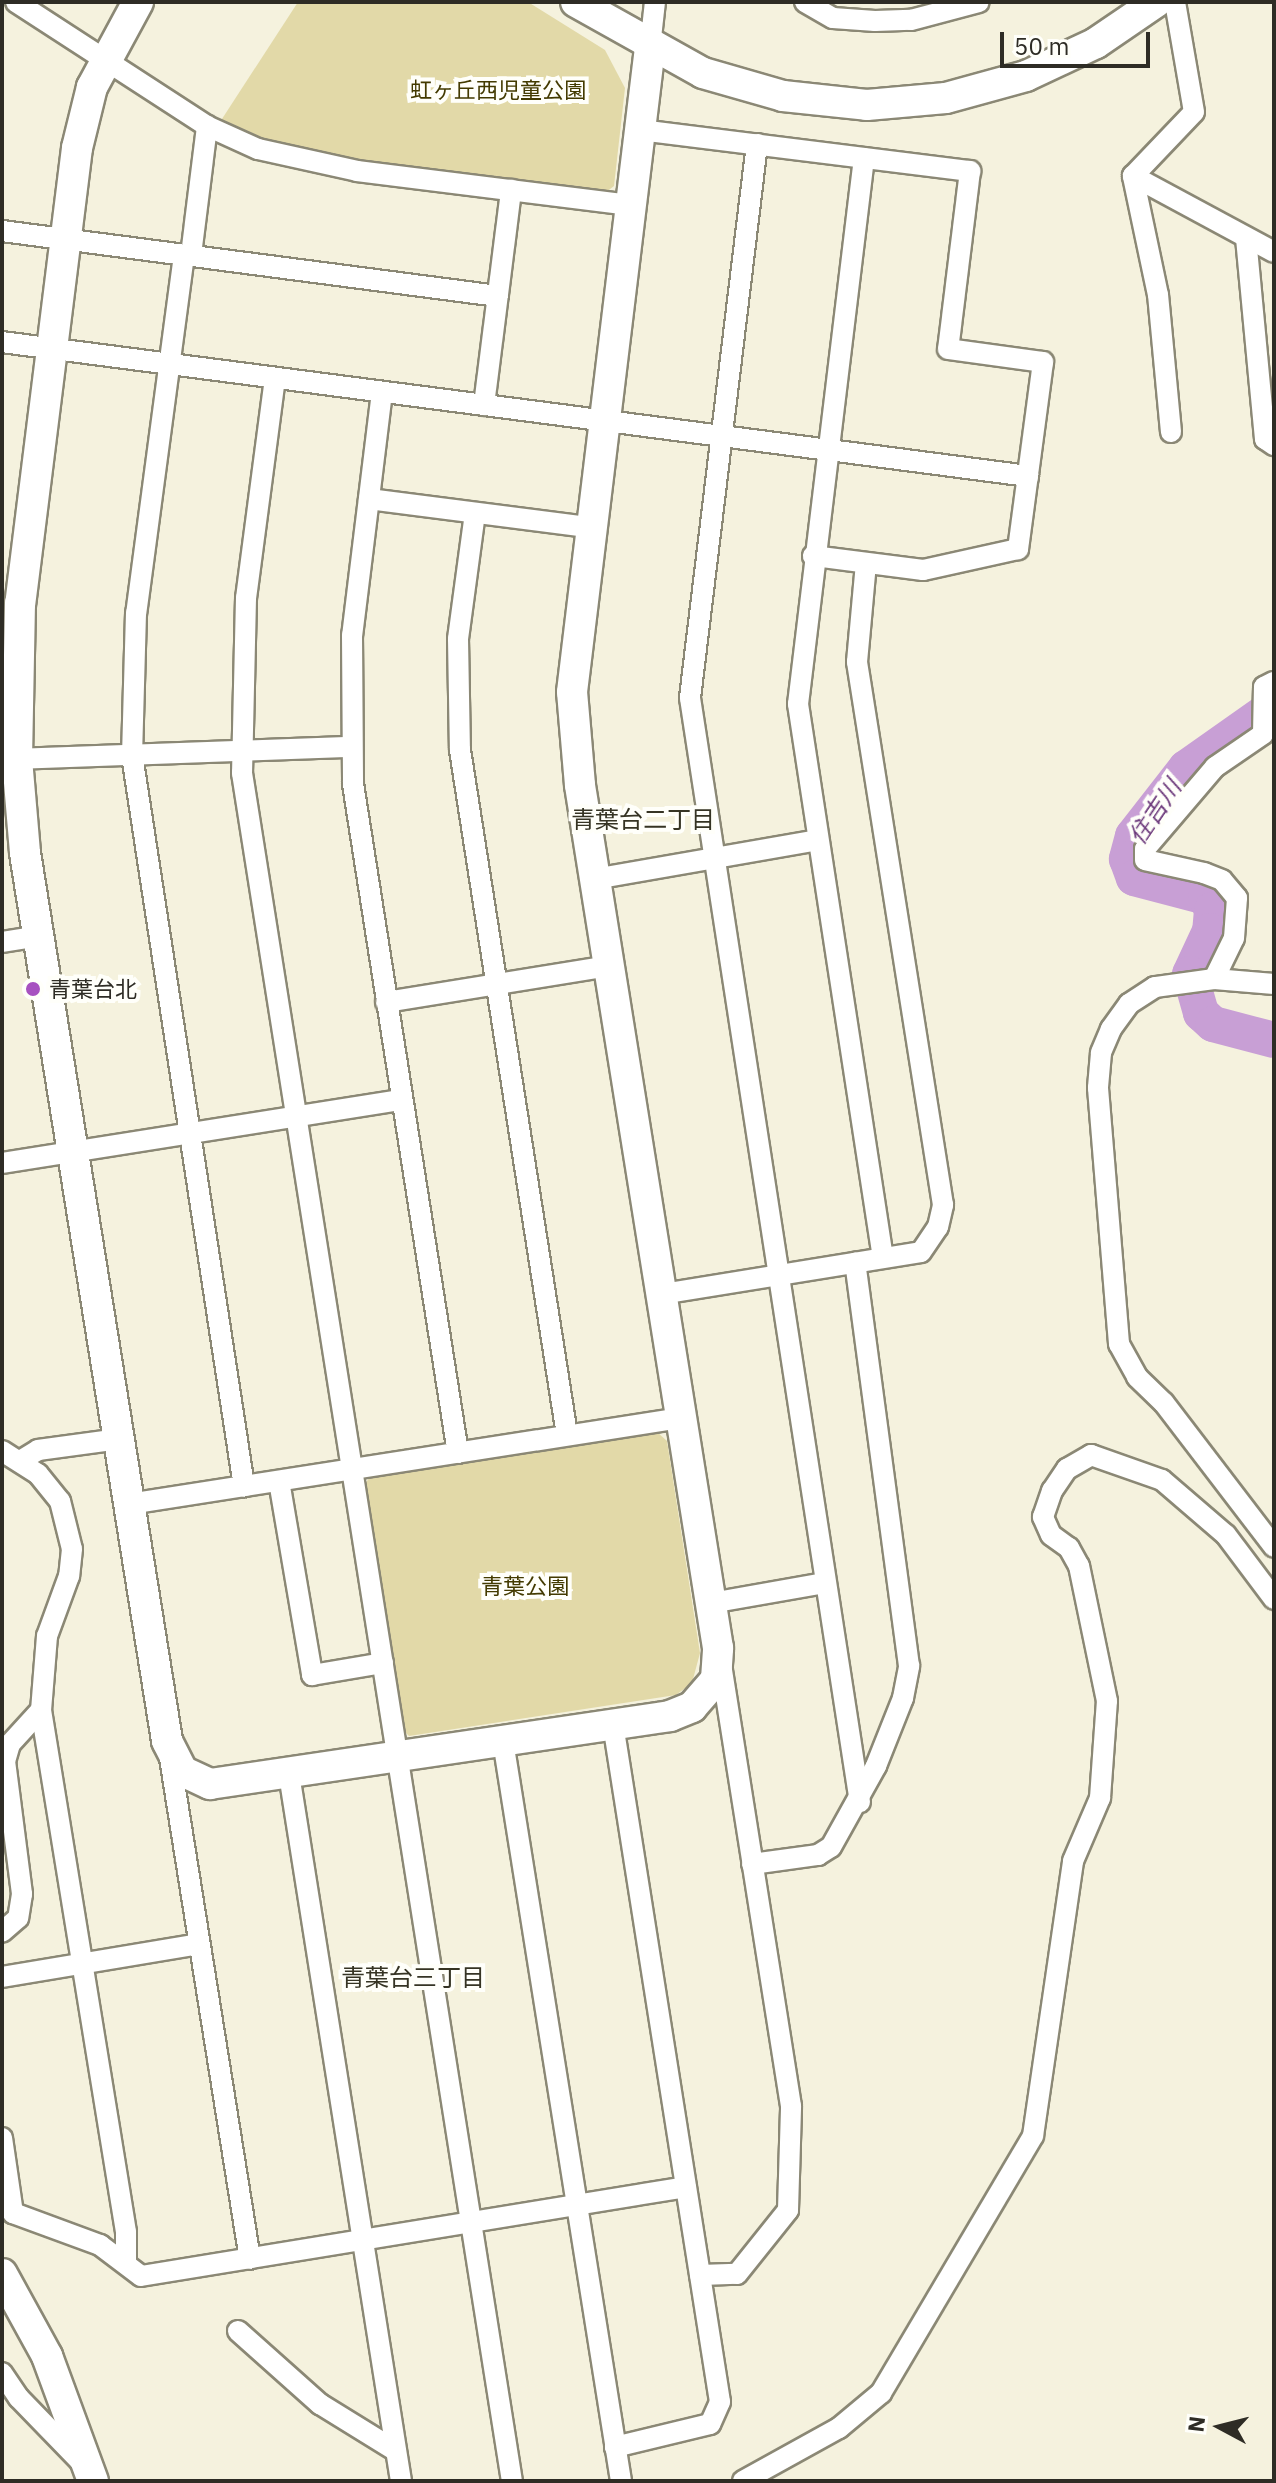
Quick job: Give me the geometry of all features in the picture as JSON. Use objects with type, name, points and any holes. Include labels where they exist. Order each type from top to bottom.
[{"type":"street","points":[[16,2],[44,10],[105,59],[207,126],[258,149],[305,162],[630,205]]},
{"type":"street","points":[[138,2],[105,59],[83,116],[10,637],[17,759],[39,936],[250,2259]]},
{"type":"street","points":[[576,2],[650,47],[703,73],[783,96],[867,105],[922,102],[998,86],[1048,66],[1156,2]]},
{"type":"street","points":[[655,2],[589,527],[572,692],[595,879],[791,2106],[788,2210],[737,2274],[700,2275]]},
{"type":"street","points":[[805,2],[833,18],[875,21],[911,20],[979,2]]},
{"type":"street","points":[[1133,176],[1194,112],[1175,2]]},
{"type":"street","points":[[207,126],[136,613],[132,755],[187,1133],[244,1486]]},
{"type":"street","points":[[640,130],[970,171],[948,349],[1043,362],[1018,549],[923,570],[813,556]]},
{"type":"street","points":[[757,144],[690,660],[692,739],[860,1802]]},
{"type":"street","points":[[864,158],[813,556],[798,704],[883,1258]]},
{"type":"street","points":[[1133,176],[1246,238],[1271,243]]},
{"type":"street","points":[[1133,176],[1158,295],[1171,432]]},
{"type":"street","points":[[484,405],[511,190]]},
{"type":"street","points":[[2,231],[498,296]]},
{"type":"street","points":[[1246,238],[1265,439],[1274,445]]},
{"type":"street","points":[[2,342],[1028,476]]},
{"type":"street","points":[[275,378],[246,598],[241,750],[512,2481]]},
{"type":"street","points":[[382,392],[352,635],[350,747],[386,1002],[458,1453]]},
{"type":"street","points":[[369,499],[589,527]]},
{"type":"street","points":[[475,513],[458,639],[460,750],[494,985],[567,1435]]},
{"type":"street","points":[[662,1294],[921,1252],[938,1227],[943,1205],[859,677],[857,624],[866,563]]},
{"type":"street","points":[[1209,980],[1234,938],[1237,898],[1222,880],[1145,860],[1145,849],[1195,786],[1215,767],[1254,744],[1264,727],[1269,689]]},
{"type":"street","points":[[17,759],[350,747]]},
{"type":"street","points":[[595,879],[818,840]]},
{"type":"street","points":[[2,942],[39,936]]},
{"type":"street","points":[[386,1002],[609,966]]},
{"type":"street","points":[[1274,984],[1209,980],[1155,987],[1129,1004],[1101,1053],[1098,1088],[1119,1344],[1137,1377],[1183,1426],[1274,1547]]},
{"type":"street","points":[[2,1163],[402,1100]]},
{"type":"street","points":[[752,1864],[818,1855],[831,1847],[860,1802],[903,1698],[909,1666],[855,1263]]},
{"type":"street","points":[[129,1504],[681,1418]]},
{"type":"street","points":[[11,1456],[119,1439]]},
{"type":"street","points":[[743,2481],[839,2428],[881,2393],[1033,2136],[1073,1861],[1100,1798],[1107,1701],[1079,1566],[1069,1548],[1051,1535],[1043,1517],[1052,1491],[1067,1469],[1091,1455],[1162,1480],[1226,1535],[1273,1596]]},
{"type":"street","points":[[11,1456],[55,1494],[71,1531],[69,1576],[44,1651],[41,1710],[126,2232],[126,2264]]},
{"type":"street","points":[[279,1481],[312,1675],[383,1663]]},
{"type":"street","points":[[711,1603],[825,1583]]},
{"type":"street","points":[[670,1716],[692,1707],[710,1690],[718,1648]]},
{"type":"street","points":[[175,1792],[727,1707]]},
{"type":"street","points":[[2,1932],[18,1918],[22,1894],[4,1769],[6,1740],[41,1710]]},
{"type":"street","points":[[613,1724],[720,2402],[710,2424],[615,2447]]},
{"type":"street","points":[[167,1741],[182,1771],[202,1783],[222,1784]]},
{"type":"street","points":[[503,1741],[621,2481]]},
{"type":"street","points":[[289,1774],[401,2481]]},
{"type":"street","points":[[2,1977],[199,1944]]},
{"type":"street","points":[[2,2138],[13,2213],[100,2245],[141,2276],[686,2187]]},
{"type":"street","points":[[2,2274],[47,2356],[91,2475]]},
{"type":"street","points":[[238,2331],[320,2404],[396,2451]]},
{"type":"street","points":[[2,2373],[19,2398],[91,2475]]},
{"type":"green space","name":"虹ヶ丘西児童公園","points":[[298,2],[528,2],[605,50],[625,88],[614,186],[605,193],[309,154],[272,145],[220,122]]},
{"type":"green space","name":"青葉公園","points":[[657,1432],[667,1441],[700,1653],[692,1683],[676,1695],[409,1736],[401,1728],[363,1486],[371,1476]]},
{"type":"waterway","name":"住吉川","points":[[1274,706],[1186,768],[1133,836],[1127,859],[1134,878],[1206,897],[1212,910],[1210,931],[1190,974],[1201,1013],[1213,1024],[1274,1040]]},
{"type":"place","name":"青葉台北","points":[[33,989]]},
{"type":"district","name":"青葉台二丁目","points":[[643,820]]},
{"type":"district","name":"青葉台三丁目","points":[[413,1978]]}]
